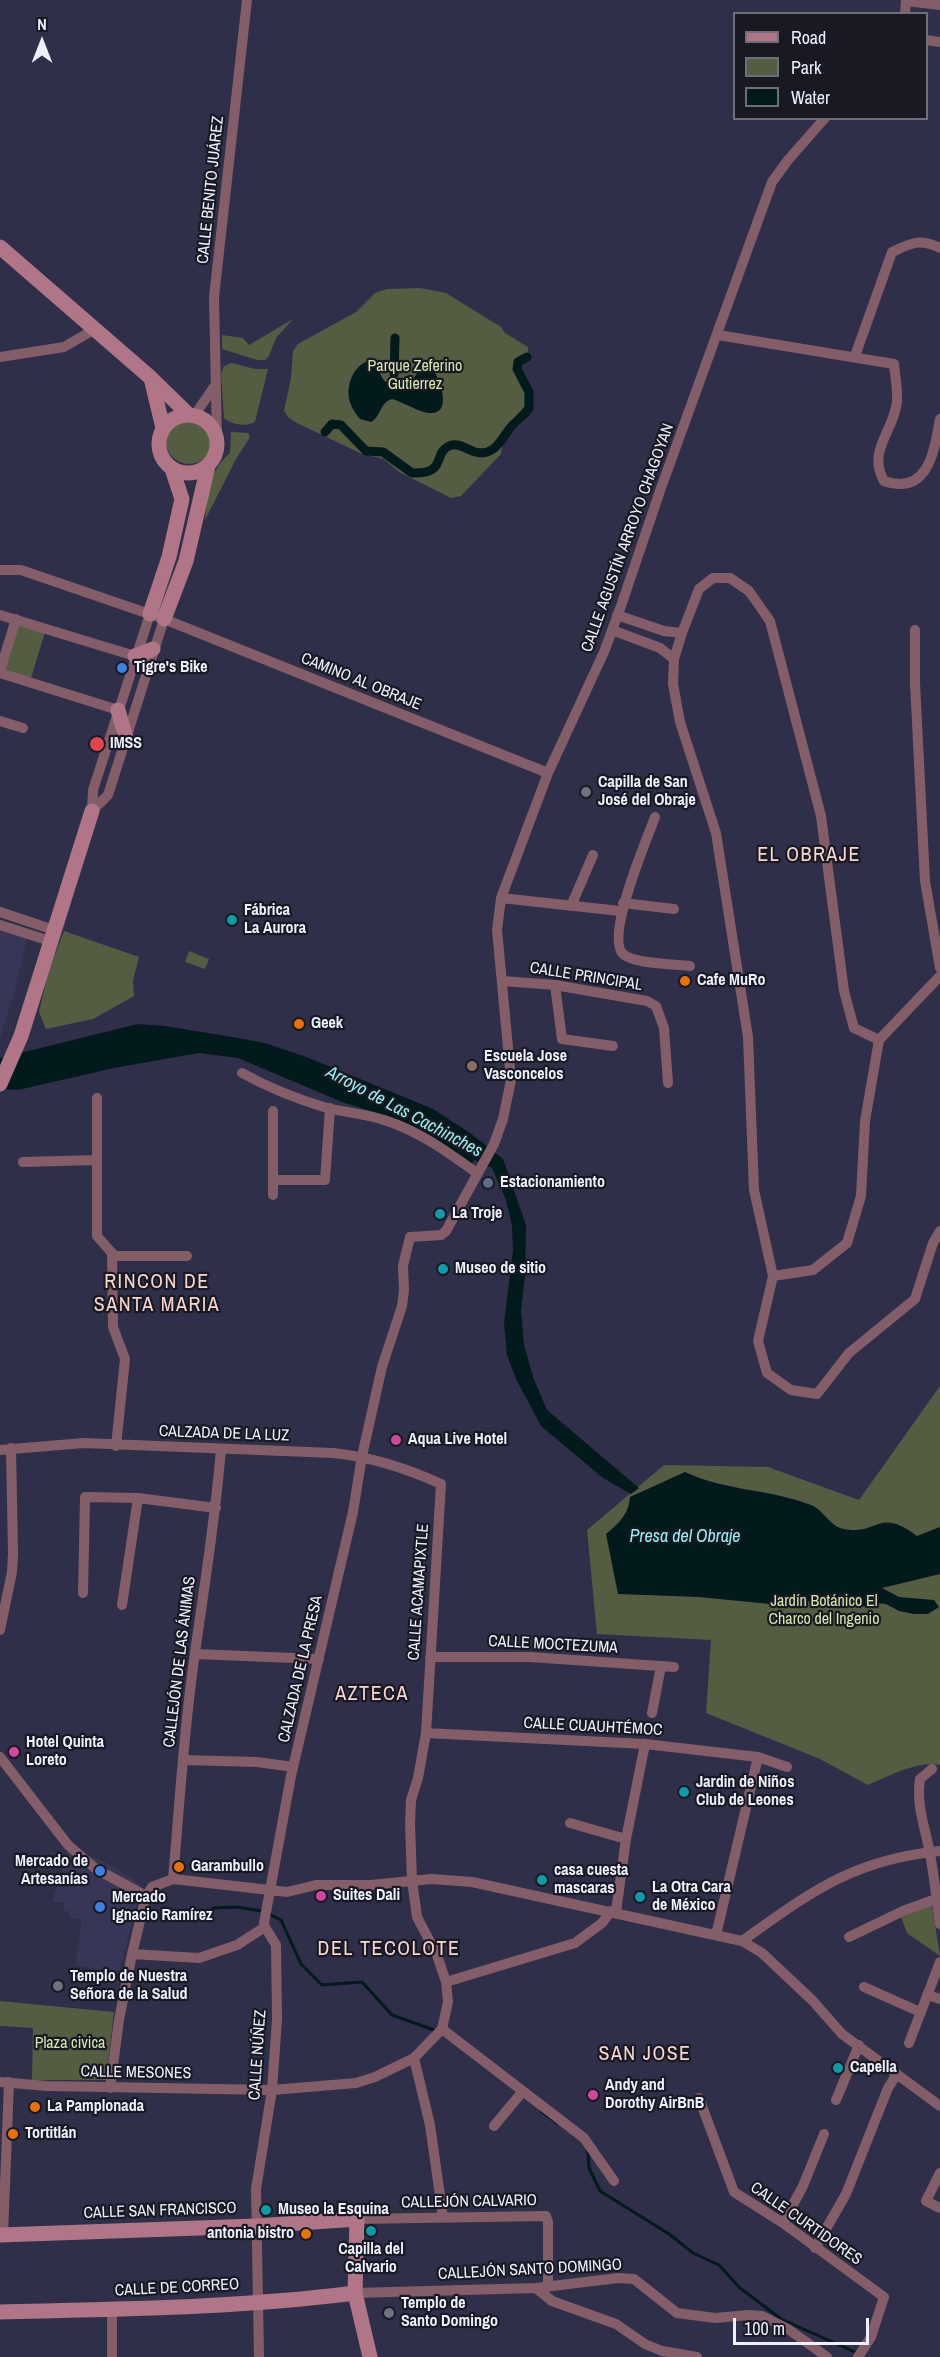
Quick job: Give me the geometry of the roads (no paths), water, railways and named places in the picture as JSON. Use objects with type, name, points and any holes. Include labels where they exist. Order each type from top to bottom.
[{"type":"main road","points":[[0,247],[191,415],[205,421],[213,430],[217,441],[216,454],[208,466],[186,561],[157,616]]},
{"type":"main road","points":[[151,378],[163,428]]},
{"type":"main road","points":[[191,415],[170,421],[163,428],[159,439],[159,450],[164,461],[172,469],[184,474],[197,472],[208,466]]},
{"type":"main road","points":[[157,616],[182,500],[172,469]]},
{"type":"main road","points":[[135,656],[153,649]]},
{"type":"main road","points":[[118,710],[126,738]]},
{"type":"main road","points":[[0,1084],[20,1040],[92,811]]},
{"type":"main road","points":[[357,2219],[355,2293],[370,2357]]},
{"type":"main road","name":"CALLE SAN FRANCISCO","points":[[2,2235],[256,2226],[357,2219]]},
{"type":"main road","name":"CALLE DE CORREO","points":[[0,2312],[112,2310],[355,2293]]},
{"type":"street","name":"CALLE BENITO JUÁREZ","points":[[217,441],[214,297],[247,0]]},
{"type":"street","points":[[906,0],[940,5]]},
{"type":"street","name":"CALLE AGUSTÍN ARROYO CHAGOYAN","points":[[410,1237],[441,1235],[446,1231],[494,1144],[503,1119],[512,1080],[497,930],[501,898],[548,773],[612,630],[772,182],[823,120]]},
{"type":"street","points":[[855,356],[892,252],[915,242],[928,243],[940,248]]},
{"type":"street","points":[[0,357],[64,347],[95,329]]},
{"type":"street","points":[[718,335],[894,364],[897,400],[893,423],[878,451],[878,470],[884,481],[896,485],[907,485],[919,477],[933,457],[940,419]]},
{"type":"street","points":[[191,415],[216,384]]},
{"type":"street","name":"CAMINO AL OBRAJE","points":[[0,570],[21,570],[157,616],[548,773]]},
{"type":"street","points":[[879,1040],[854,1028],[844,991],[820,816],[770,621],[749,591],[730,578],[712,578],[699,589],[682,633],[674,659],[673,684],[680,722],[716,832],[748,1037],[754,1190],[773,1276],[758,1341],[766,1373],[791,1390],[817,1394],[849,1353],[915,1299],[933,1243],[940,1231]]},
{"type":"street","points":[[0,615],[135,656]]},
{"type":"street","points":[[617,615],[664,631],[682,633]]},
{"type":"street","points":[[92,811],[108,795],[153,649],[157,616]]},
{"type":"street","points":[[92,811],[93,790],[135,656],[157,616]]},
{"type":"street","points":[[16,619],[0,672],[118,710]]},
{"type":"street","points":[[612,630],[660,648],[674,659]]},
{"type":"street","points":[[915,630],[915,682],[925,881],[940,968]]},
{"type":"street","points":[[0,721],[23,728]]},
{"type":"street","points":[[655,817],[622,907],[619,947],[623,954],[636,960],[690,966]]},
{"type":"street","points":[[571,906],[593,855]]},
{"type":"street","points":[[501,898],[571,906],[674,909]]},
{"type":"street","points":[[0,912],[52,935]]},
{"type":"street","points":[[0,925],[52,935]]},
{"type":"street","points":[[773,1276],[813,1270],[847,1243],[861,1196],[864,1121],[879,1040],[940,976]]},
{"type":"street","name":"CALLE PRINCIPAL","points":[[503,981],[555,985],[647,1001],[656,1006],[664,1028],[668,1083]]},
{"type":"street","points":[[555,985],[562,1039],[613,1046]]},
{"type":"street","points":[[242,1073],[273,1090],[330,1108],[391,1122],[439,1146],[478,1171]]},
{"type":"street","points":[[98,1098],[96,1160],[98,1236],[110,1250],[112,1256],[113,1328],[125,1359],[116,1446]]},
{"type":"street","points":[[273,1180],[325,1180],[330,1108]]},
{"type":"street","points":[[273,1111],[273,1195]]},
{"type":"street","points":[[23,1162],[96,1160]]},
{"type":"street","name":"CALZADA DE LA PRESA","points":[[271,1889],[293,1767],[353,1512],[362,1456],[382,1367],[402,1306],[404,1266],[410,1237]]},
{"type":"street","points":[[112,1256],[187,1256]]},
{"type":"street","name":"CALZADA DE LA LUZ","points":[[5,1449],[63,1443],[362,1456],[413,1471],[441,1484]]},
{"type":"street","points":[[0,1630],[12,1572],[5,1449]]},
{"type":"street","name":"CALLEJÓN DE LAS ÁNIMAS","points":[[173,1879],[183,1760],[195,1654],[216,1508],[221,1449]]},
{"type":"street","name":"CALLE ACAMAPIXTLE","points":[[441,1484],[426,1733],[418,1778],[411,1800],[410,1824],[412,1879],[417,1917],[437,1955],[446,1982],[448,2002],[442,2029]]},
{"type":"street","points":[[83,1593],[86,1497],[138,1498],[216,1508]]},
{"type":"street","points":[[122,1605],[138,1498]]},
{"type":"street","points":[[195,1654],[319,1659]]},
{"type":"street","name":"CALLE MOCTEZUMA","points":[[430,1657],[530,1657],[674,1667]]},
{"type":"street","points":[[651,1713],[661,1666]]},
{"type":"street","name":"CALLE CUAUHTÉMOC","points":[[426,1733],[645,1744],[758,1757],[787,1767]]},
{"type":"street","points":[[446,1982],[575,1943],[613,1912],[645,1744]]},
{"type":"street","points":[[0,1756],[68,1845],[96,1869],[146,1896]]},
{"type":"street","points":[[716,1935],[758,1757]]},
{"type":"street","points":[[183,1760],[257,1762],[293,1767]]},
{"type":"street","points":[[932,1769],[920,1779],[918,1794],[920,1818],[935,1851],[936,1899],[940,1924]]},
{"type":"street","points":[[570,1823],[626,1839]]},
{"type":"street","points":[[742,1941],[812,1892],[838,1877],[886,1859],[935,1851]]},
{"type":"street","points":[[110,2088],[119,2020],[132,1954],[146,1896],[152,1887],[173,1879],[287,1892],[316,1885],[351,1886],[412,1879],[448,1879],[472,1882],[742,1941],[762,1953],[812,2000],[842,2034],[940,2106]]},
{"type":"street","points":[[132,1954],[199,1958],[237,1946],[265,1927],[271,1889]]},
{"type":"street","points":[[849,1937],[903,1911],[936,1899]]},
{"type":"street","name":"CALLE NÚÑEZ","points":[[259,2357],[256,2188],[277,2044],[276,1945],[265,1927]]},
{"type":"street","points":[[909,2043],[940,1962]]},
{"type":"street","points":[[864,1986],[920,2012]]},
{"type":"street","points":[[927,1995],[940,1999]]},
{"type":"street","points":[[443,2217],[430,2125],[414,2058],[442,2029],[584,2138],[614,2181]]},
{"type":"street","points":[[836,2100],[859,2045]]},
{"type":"street","name":"CALLE MESONES","points":[[5,2082],[110,2088],[272,2090],[356,2083],[375,2077],[414,2058]]},
{"type":"street","points":[[815,2248],[846,2194],[888,2088],[897,2074]]},
{"type":"street","points":[[2,2235],[5,2082]]},
{"type":"street","points":[[494,2126],[523,2091]]},
{"type":"street","name":"CALLE CURTIDORES","points":[[699,2098],[734,2192],[741,2199],[783,2223],[884,2297],[871,2337],[858,2357]]},
{"type":"street","points":[[783,2223],[803,2186],[824,2134]]},
{"type":"street","points":[[940,2173],[926,2202],[940,2208]]},
{"type":"street","name":"CALLEJÓN CALVARIO","points":[[357,2219],[546,2216],[548,2222],[548,2287]]},
{"type":"street","name":"CALLEJÓN SANTO DOMINGO","points":[[355,2293],[536,2288],[618,2278],[634,2279],[677,2313],[715,2318],[762,2316],[788,2329],[827,2357]]},
{"type":"street","points":[[536,2288],[552,2301],[616,2324],[645,2344],[698,2357]]},
{"type":"street","points":[[112,2310],[112,2357]]},
{"type":"water","points":[[369,361],[377,366],[386,382],[393,385],[410,382],[421,366],[431,366],[443,397],[440,410],[434,413],[424,412],[392,399],[385,403],[377,417],[371,422],[360,419],[351,405],[350,383],[359,367]]},
{"type":"water","name":"Arroyo de Las Cachinches","points":[[138,1024],[165,1026],[265,1043],[309,1058],[433,1109],[470,1133],[503,1159],[526,1225],[525,1276],[521,1310],[524,1345],[533,1377],[547,1410],[639,1488],[631,1494],[603,1478],[541,1426],[516,1379],[507,1355],[504,1323],[513,1250],[512,1226],[506,1200],[492,1168],[474,1160],[471,1165],[380,1114],[342,1102],[238,1058],[199,1053],[114,1068],[18,1090],[0,1089],[0,1058]]},
{"type":"water","name":"Presa del Obraje","points":[[685,1472],[716,1483],[811,1505],[839,1528],[864,1529],[886,1522],[904,1527],[917,1536],[940,1527],[940,1574],[882,1588],[899,1597],[934,1600],[939,1607],[928,1614],[914,1614],[899,1611],[886,1604],[876,1603],[854,1607],[829,1600],[770,1604],[699,1597],[618,1594],[606,1534],[622,1518],[628,1508],[630,1497]]},
{"type":"waterway","points":[[394,374],[395,338]]},
{"type":"waterway","points":[[325,432],[332,424],[341,425],[366,451],[383,452],[412,473],[431,470],[438,463],[444,449],[452,445],[459,445],[475,452],[487,452],[500,442],[529,408],[529,392],[517,369],[518,362],[527,357]]},
{"type":"waterway","points":[[171,1912],[197,1918],[214,1908],[236,1907],[262,1911]]},
{"type":"waterway","points":[[271,1915],[281,1920],[301,1964],[322,1985],[362,1982],[392,2015],[434,2030]]},
{"type":"waterway","points":[[541,2111],[557,2123]]},
{"type":"waterway","points":[[588,2151],[589,2168],[600,2191],[669,2234],[693,2253],[719,2265],[740,2288],[781,2319],[855,2352]]},
{"type":"place","name":"Tigre's Bike","points":[[122,668]]},
{"type":"place","name":"IMSS","points":[[97,744]]},
{"type":"place","name":"Capilla de San José del Obraje","points":[[586,792]]},
{"type":"place","name":"Fábrica La Aurora","points":[[232,920]]},
{"type":"place","name":"Cafe MuRo","points":[[685,981]]},
{"type":"place","name":"Geek","points":[[299,1024]]},
{"type":"place","name":"Escuela Jose Vasconcelos","points":[[472,1066]]},
{"type":"place","name":"Estacionamiento","points":[[488,1183]]},
{"type":"place","name":"La Troje","points":[[440,1214]]},
{"type":"place","name":"Museo de sitio","points":[[443,1269]]},
{"type":"place","name":"Aqua Live Hotel","points":[[396,1440]]},
{"type":"place","name":"Hotel Quinta Loreto","points":[[14,1752]]},
{"type":"place","name":"Jardin de Niños Club de Leones","points":[[684,1792]]},
{"type":"place","name":"Garambullo","points":[[179,1867]]},
{"type":"place","name":"Mercado de Artesanías","points":[[100,1871]]},
{"type":"place","name":"casa cuesta mascaras","points":[[542,1880]]},
{"type":"place","name":"Suites Dali","points":[[321,1896]]},
{"type":"place","name":"La Otra Cara de México","points":[[640,1897]]},
{"type":"place","name":"Mercado Ignacio Ramírez","points":[[100,1907]]},
{"type":"place","name":"Templo de Nuestra Señora de la Salud","points":[[58,1986]]},
{"type":"place","name":"Capella","points":[[838,2068]]},
{"type":"place","name":"Andy and Dorothy AirBnB","points":[[593,2095]]},
{"type":"place","name":"La Pamplonada","points":[[35,2107]]},
{"type":"place","name":"Tortitlán","points":[[13,2134]]},
{"type":"place","name":"Museo la Esquina","points":[[266,2210]]},
{"type":"place","name":"Capilla del Calvario","points":[[371,2231]]},
{"type":"place","name":"antonia bistro","points":[[306,2234]]},
{"type":"place","name":"Templo de Santo Domingo","points":[[389,2313]]},
{"type":"district","name":"EL OBRAJE","points":[[809,856]]},
{"type":"district","name":"RINCON DE SANTA MARIA","points":[[157,1294]]},
{"type":"district","name":"AZTECA","points":[[372,1695]]},
{"type":"district","name":"DEL TECOLOTE","points":[[389,1950]]},
{"type":"district","name":"SAN JOSE","points":[[645,2055]]},
{"type":"park label","name":"Parque Zeferino Gutierrez","points":[[415,376]]},
{"type":"park label","name":"Jardín Botánico El Charco del Ingenio","points":[[824,1611]]},
{"type":"park label","name":"Plaza civica","points":[[70,2044]]}]
